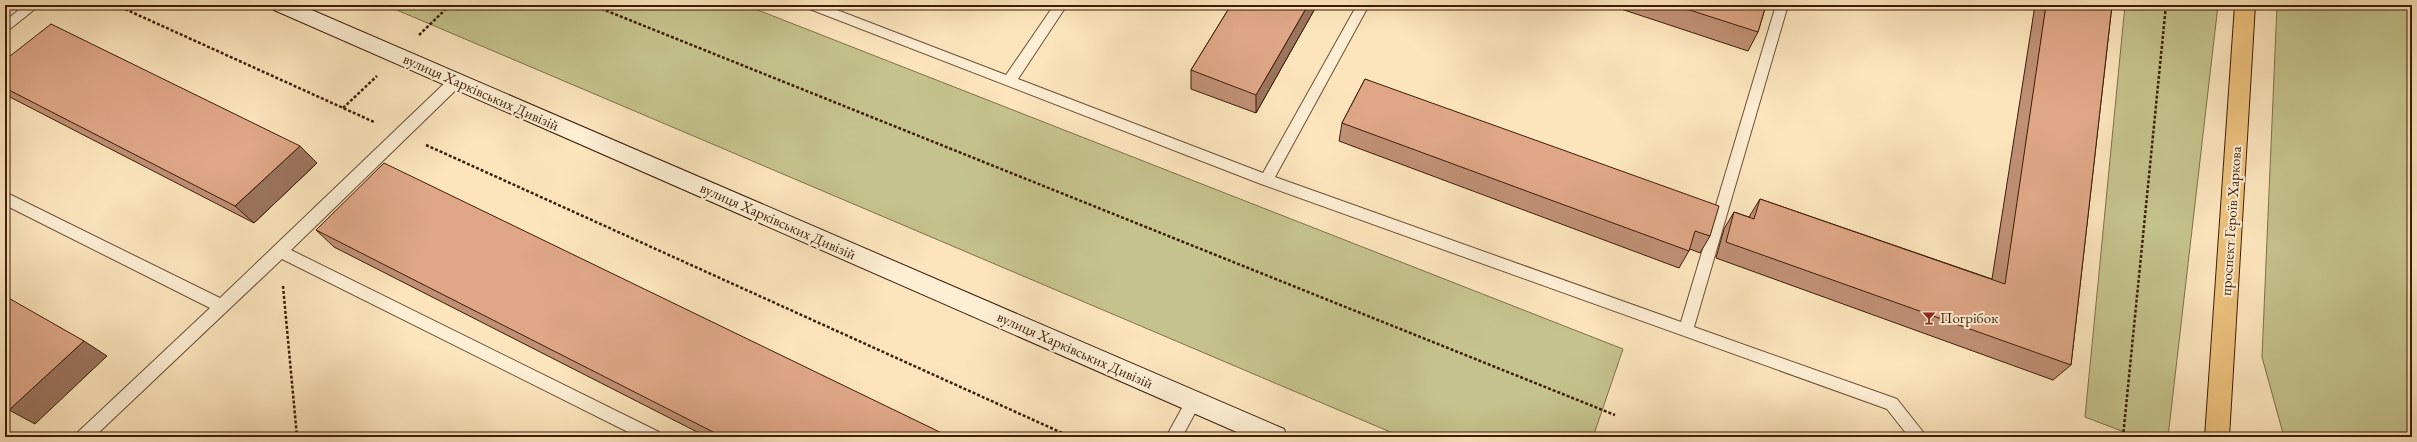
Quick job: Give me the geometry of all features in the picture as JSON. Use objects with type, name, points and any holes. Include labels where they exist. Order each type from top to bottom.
[{"type":"main road","name":"проспект Героїв Харкова","points":[[2217,437],[2245,5]]},
{"type":"street","name":"вулиця Харківських Дивізій","points":[[281,5],[1275,437]]},
{"type":"lane","points":[[5,28],[34,5]]},
{"type":"lane","points":[[811,5],[1010,80],[1266,180],[1892,404],[1919,437]]},
{"type":"lane","points":[[1010,80],[1061,5]]},
{"type":"lane","points":[[1266,180],[1363,5]]},
{"type":"lane","points":[[1686,330],[1782,5]]},
{"type":"lane","points":[[83,437],[280,251],[456,81]]},
{"type":"lane","points":[[5,198],[221,306]]},
{"type":"lane","points":[[280,251],[654,437]]},
{"type":"lane","points":[[1174,437],[1194,402]]},
{"type":"path","points":[[116,5],[1071,437]]},
{"type":"path","points":[[418,36],[450,5]]},
{"type":"path","points":[[592,5],[1615,415]]},
{"type":"path","points":[[2123,437],[2166,5]]},
{"type":"path","points":[[343,108],[377,76]]},
{"type":"path","points":[[280,251],[297,437]]},
{"type":"shaded area","points":[[385,5],[745,5],[1623,349],[1593,437],[1402,437]]},
{"type":"shaded area","points":[[2125,5],[2218,5],[2168,437],[2137,437],[2085,417]]},
{"type":"shaded area","points":[[2277,5],[2412,5],[2412,437],[2284,437],[2262,357]]},
{"type":"building","points":[[1231,5],[1308,5],[1256,95],[1191,70]]},
{"type":"building","points":[[1674,5],[1766,5],[1758,32]]},
{"type":"building","points":[[2046,5],[2112,5],[2071,365],[1726,242],[1734,212],[1754,219],[1760,199],[2005,284]]},
{"type":"building","points":[[51,24],[300,146],[235,206],[5,88],[5,60]]},
{"type":"building","points":[[1365,79],[1719,206],[1710,236],[1695,231],[1689,251],[1342,123]]},
{"type":"building","points":[[384,163],[950,437],[723,437],[316,230]]},
{"type":"building","points":[[5,296],[84,341],[9,410],[5,408]]},
{"type":"place","name":"Погрібок","points":[[1929,318]]}]
